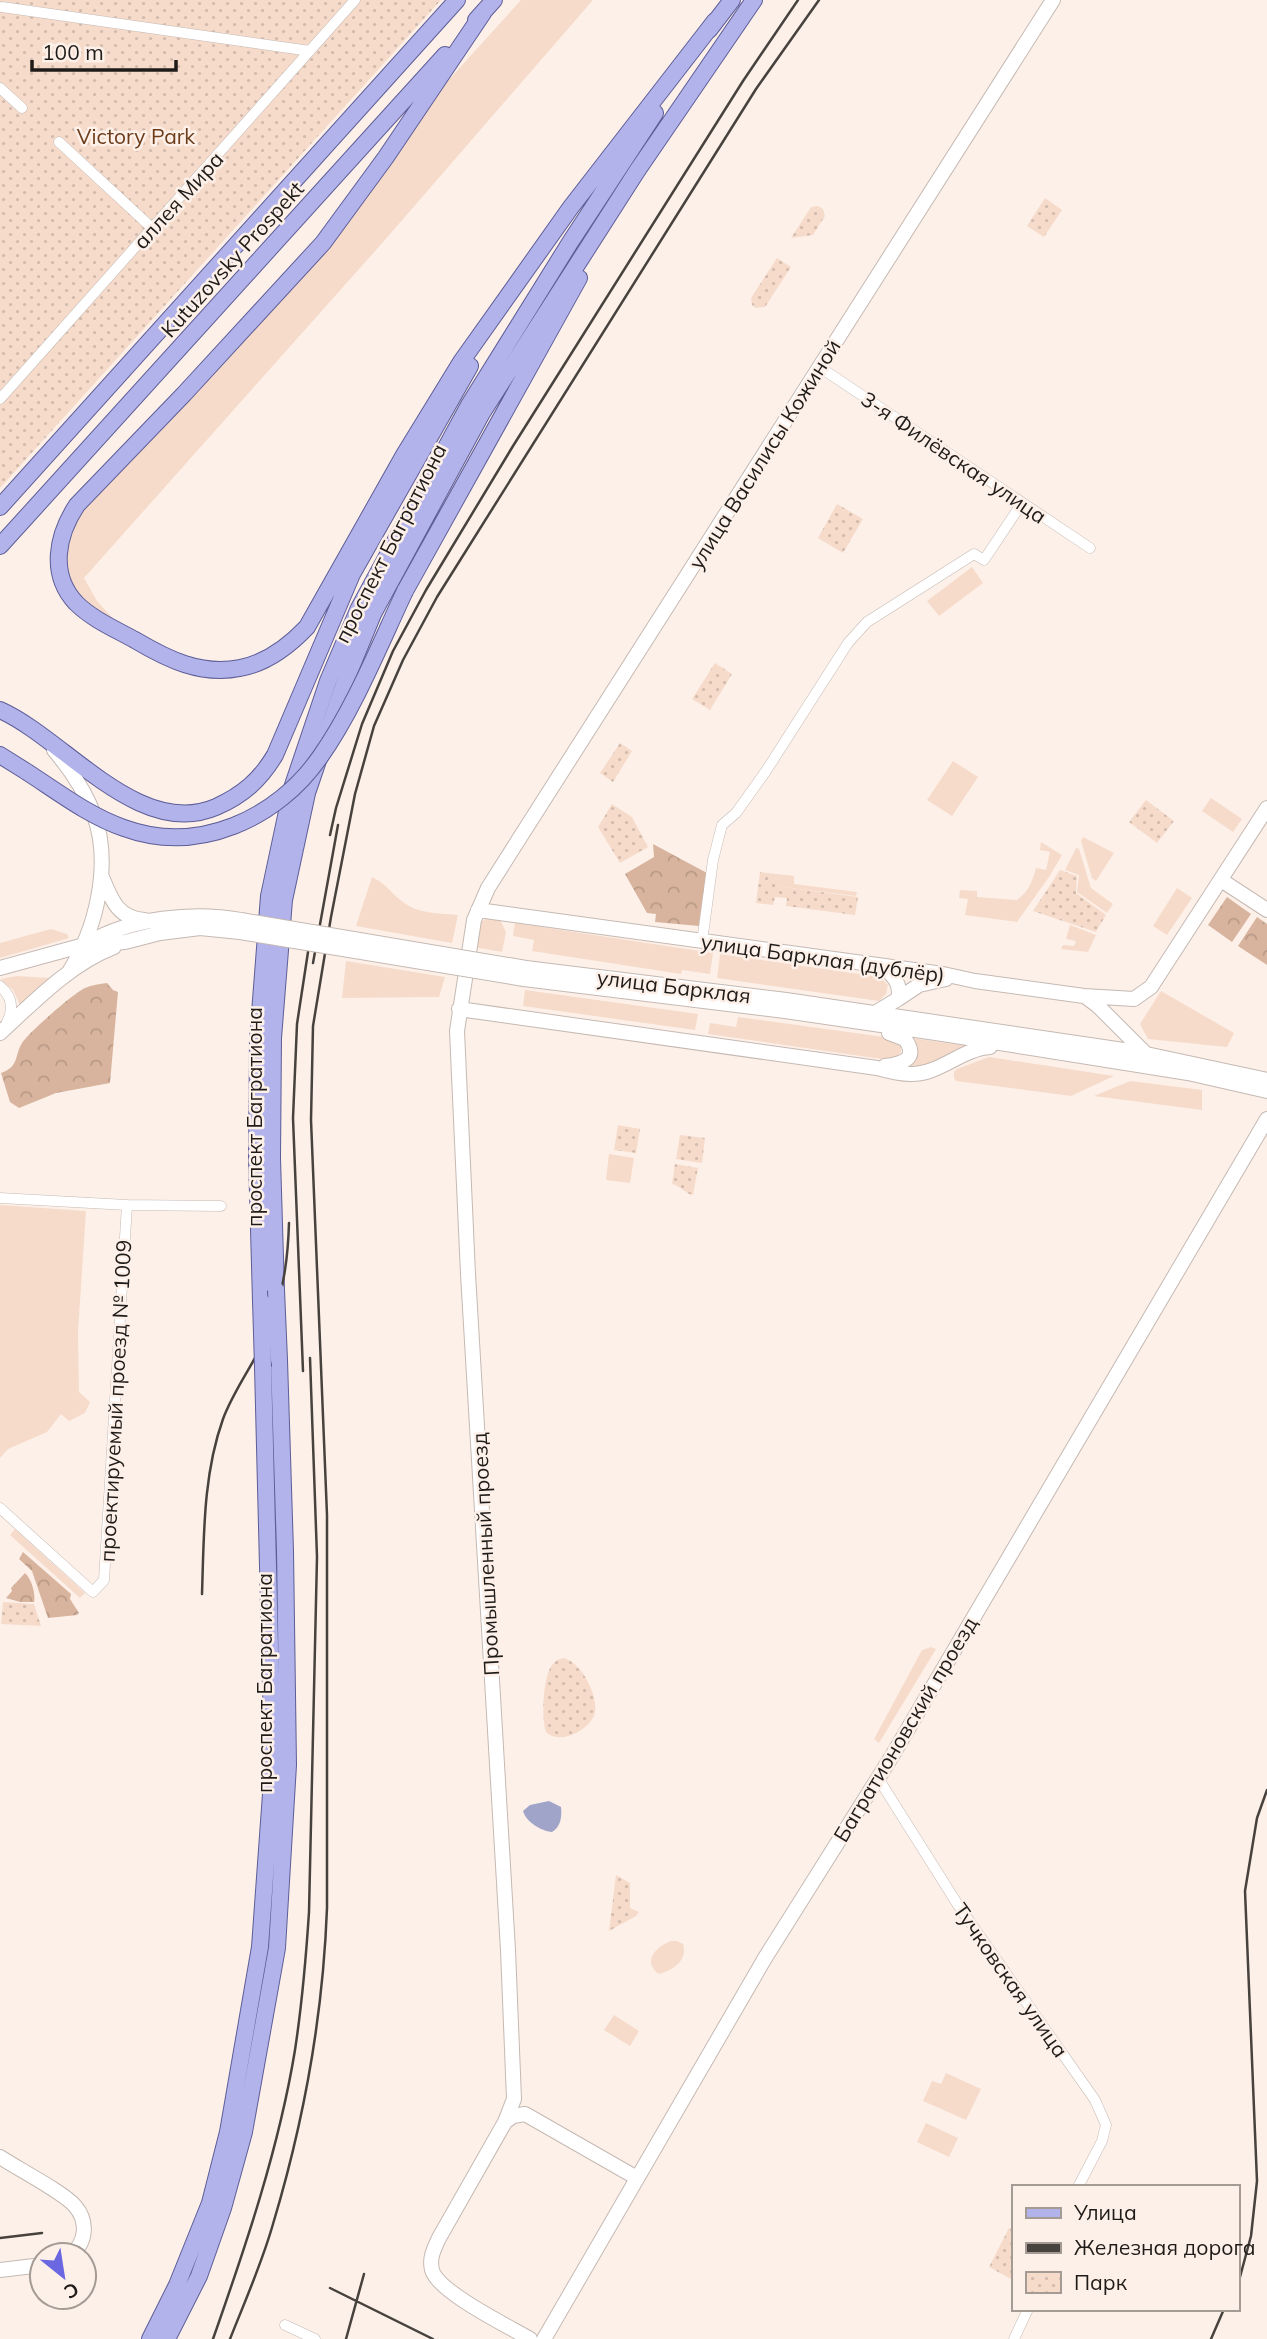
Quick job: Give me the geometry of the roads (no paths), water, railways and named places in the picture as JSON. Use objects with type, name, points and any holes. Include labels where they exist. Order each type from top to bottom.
[{"type":"main road","name":"Kutuzovsky Prospekt","points":[[0,508],[457,0]]},
{"type":"main road","name":"Kutuzovsky Prospekt","points":[[0,546],[494,0]]},
{"type":"main road","name":"проспект Багратиона","points":[[150,2339],[177,2285],[210,2203],[228,2132],[260,1947],[273,1766],[257,1158],[258,1038],[269,896],[292,788],[328,681],[359,608],[469,405],[571,241],[715,21],[732,0]]},
{"type":"main road","name":"проспект Багратиона","points":[[167,2339],[199,2276],[223,2208],[244,2132],[276,1948],[288,1765],[285,1551],[272,1158],[273,1038],[284,900],[307,793],[343,687],[373,614],[482,414],[637,171],[754,0]]},
{"type":"main road","points":[[483,13],[386,157],[323,243],[77,505],[67,519],[58,555],[60,573],[66,589],[77,603],[96,618],[175,662],[200,669],[240,668],[278,652],[307,627],[404,455],[461,362],[614,149],[715,21]]},
{"type":"main road","points":[[0,755],[85,810],[124,828],[153,835],[190,838],[226,830],[258,815],[302,780],[321,756],[405,591],[556,322],[637,171]]},
{"type":"main road","points":[[0,710],[37,732],[115,790],[134,802],[152,808],[189,813],[210,809],[249,788],[263,774],[275,755],[352,574],[517,284]]},
{"type":"street","name":"аллея Мира","points":[[0,399],[355,0]]},
{"type":"street","name":"улица Василисы Кожиной","points":[[459,1009],[471,931],[488,888],[1053,0]]},
{"type":"street","points":[[2,6],[310,51]]},
{"type":"street","points":[[0,88],[22,108]]},
{"type":"street","points":[[59,142],[152,229]]},
{"type":"street","name":"3-я Филёвская улица","points":[[818,366],[1090,548]]},
{"type":"street","points":[[702,942],[713,860],[722,825],[736,813],[766,771],[848,643],[867,622],[974,554],[984,560],[1022,503]]},
{"type":"street","points":[[37,732],[68,767],[82,788],[95,817],[99,838],[100,873],[92,923],[84,945],[69,972]]},
{"type":"street","points":[[1267,808],[1221,880],[1267,910]]},
{"type":"street","points":[[100,873],[113,903],[125,915],[135,920],[164,920]]},
{"type":"street","name":"улица Барклая (дублёр)","points":[[478,910],[1084,996],[1134,999],[1151,987],[1221,880]]},
{"type":"street","name":"улица Барклая","points":[[0,968],[84,945],[115,930],[164,920],[200,917],[525,974],[1188,1073],[1267,1091]]},
{"type":"street","name":"улица Барклая","points":[[84,945],[125,942],[180,930],[241,926]]},
{"type":"street","points":[[2,1031],[69,972],[94,956],[125,942]]},
{"type":"street","points":[[884,967],[898,984],[898,999]]},
{"type":"street","name":"улица Барклая","points":[[525,974],[875,1013],[1146,1054],[1267,1080]]},
{"type":"street","points":[[875,1013],[930,981],[975,981]]},
{"type":"street","points":[[0,985],[11,1005],[9,1019],[2,1031]]},
{"type":"street","points":[[1084,996],[1110,1017],[1146,1054]]},
{"type":"street","points":[[459,1009],[911,1074],[942,1066],[975,1049],[1016,1048]]},
{"type":"street","name":"Промышленный проезд","points":[[459,1009],[457,1031],[464,1211],[508,1940],[514,2099],[505,2122],[431,2254],[431,2267],[443,2287],[530,2339]]},
{"type":"street","points":[[860,1022],[903,1037],[910,1046],[905,1062],[877,1068]]},
{"type":"street","name":"Багратионовский проезд","points":[[544,2339],[765,1958],[878,1778],[1267,1119]]},
{"type":"street","points":[[0,1198],[127,1205],[220,1206]]},
{"type":"street","name":"проектируемый проезд № 1009","points":[[0,1508],[93,1592],[104,1580],[127,1205]]},
{"type":"street","name":"Тучковская улица","points":[[878,1778],[958,1905],[1095,2100],[1106,2125],[1102,2141],[1079,2185]]},
{"type":"street","points":[[514,2099],[525,2114],[637,2178]]},
{"type":"street","points":[[505,2122],[513,2116],[525,2114]]},
{"type":"street","points":[[0,2157],[74,2204],[82,2216],[85,2229],[82,2241]]},
{"type":"street","points":[[0,2270],[28,2267]]},
{"type":"street","points":[[175,2339],[199,2276]]},
{"type":"street","points":[[144,2339],[177,2285]]},
{"type":"street","points":[[1014,2339],[1027,2311]]},
{"type":"street","points":[[285,2325],[315,2339]]},
{"type":"water","points":[[549,1801],[561,1807],[560,1821],[552,1832],[534,1825],[523,1811],[530,1805]]},
{"type":"railway","points":[[330,835],[362,724],[393,651],[426,590],[513,446],[743,81],[798,0]]},
{"type":"railway","points":[[230,2339],[269,2239],[294,2146],[310,2068],[325,1948],[327,1515],[311,1120],[313,1026],[355,794],[374,726],[403,660],[437,597],[756,89],[819,0]]},
{"type":"railway","points":[[313,963],[338,825]]},
{"type":"railway","points":[[303,1371],[293,1118],[297,1024],[308,952]]},
{"type":"railway","points":[[202,1594],[204,1527],[216,1440],[228,1407],[265,1340],[275,1315],[284,1277],[289,1223]]},
{"type":"railway","points":[[213,2339],[271,2160],[295,2050],[304,1981],[309,1912],[317,1557],[310,1358]]},
{"type":"railway","points":[[1239,2281],[1251,2236],[1257,2181],[1245,1891],[1257,1818],[1267,1790]]},
{"type":"railway","points":[[0,2238],[42,2233]]},
{"type":"railway","points":[[346,2339],[364,2274]]},
{"type":"railway","points":[[330,2288],[433,2339]]},
{"type":"railway","points":[[1211,2339],[1223,2311]]},
{"type":"park label","name":"Victory Park","points":[[136,136]]}]
